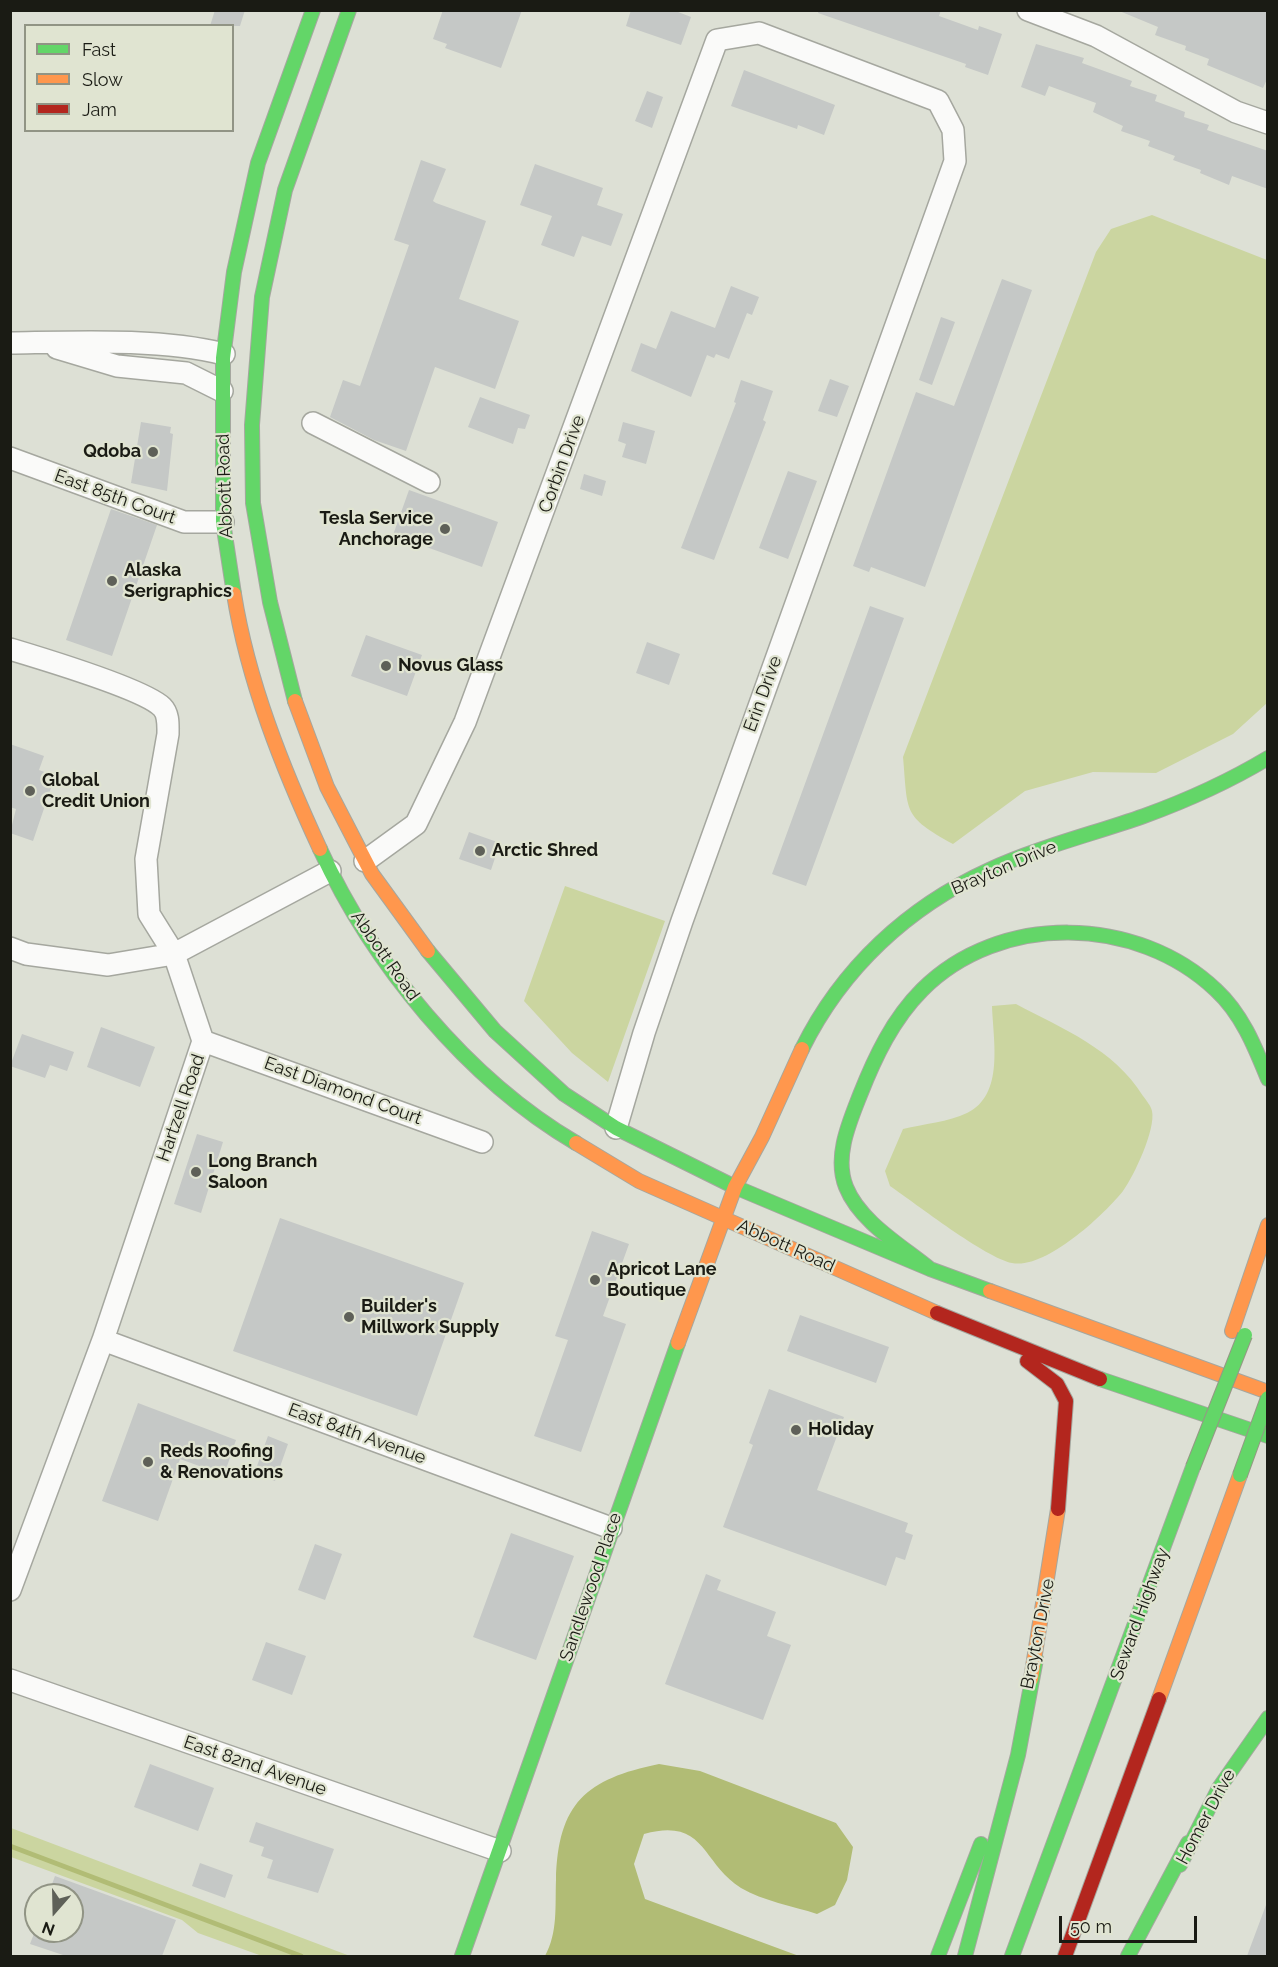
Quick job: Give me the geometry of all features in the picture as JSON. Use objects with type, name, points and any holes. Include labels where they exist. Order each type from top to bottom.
[{"type":"main road","points":[[230,388],[235,376],[223,356],[234,272],[256,173],[313,10]]},
{"type":"main road","name":"Abbott Road","points":[[349,10],[285,190],[262,297],[252,425],[253,503],[270,603],[292,693],[327,787],[365,861],[431,956],[495,1031],[564,1094],[616,1128],[735,1186],[930,1269],[1261,1390]]},
{"type":"main road","name":"Abbott Road","points":[[230,388],[223,522],[236,606],[261,702],[299,803],[330,871],[362,927],[424,1011],[480,1072],[570,1140],[639,1181],[989,1334],[1113,1385],[1268,1436]]},
{"type":"main road","points":[[238,428],[241,478],[253,503]]},
{"type":"main road","name":"Brayton Drive","points":[[724,1219],[735,1186],[749,1164],[798,1052],[816,1018],[867,955],[909,918],[954,888],[983,873],[1045,848],[1169,807],[1230,780],[1268,758]]},
{"type":"main road","points":[[330,871],[365,861]]},
{"type":"main road","points":[[930,1269],[859,1205],[844,1179],[843,1147],[849,1121],[895,1022],[936,977],[972,954],[1016,937],[1071,930],[1118,936],[1141,942],[1181,962],[1224,997],[1241,1019],[1263,1062],[1268,1079]]},
{"type":"main road","name":"Sandlewood Place","points":[[462,1956],[611,1528],[724,1219]]},
{"type":"main road","points":[[1239,1333],[1268,1225]]},
{"type":"main road","name":"Seward Highway","points":[[1012,1956],[1193,1467],[1239,1333],[1268,1270]]},
{"type":"main road","name":"Brayton Drive","points":[[938,1956],[984,1836],[1036,1659],[1057,1529],[1066,1401],[1057,1384],[989,1334]]},
{"type":"main road","points":[[1065,1956],[1268,1398]]},
{"type":"main road","points":[[965,1956],[1018,1755],[1036,1659]]},
{"type":"main road","name":"Homer Drive","points":[[1144,1956],[1188,1843],[1239,1756],[1268,1718]]},
{"type":"main road","points":[[1128,1956],[1188,1843]]},
{"type":"street","points":[[1028,10],[1096,36],[1236,112],[1268,123]]},
{"type":"street","name":"Erin Drive","points":[[616,1128],[644,1033],[671,955],[955,161],[953,130],[938,101],[759,33],[717,40]]},
{"type":"street","name":"Corbin Drive","points":[[365,861],[416,824],[465,722],[717,40]]},
{"type":"street","points":[[10,343],[91,342],[150,345],[202,349],[223,356]]},
{"type":"street","points":[[42,343],[117,366],[186,373],[230,388]]},
{"type":"street","points":[[313,423],[429,482]]},
{"type":"street","name":"East 85th Court","points":[[10,458],[184,522],[223,522]]},
{"type":"street","name":"Hartzell Road","points":[[10,649],[140,694],[163,707],[167,715],[168,734],[146,859],[149,914],[174,954],[203,1041],[103,1340],[10,1590]]},
{"type":"street","points":[[10,948],[26,954],[108,965],[174,954],[330,871]]},
{"type":"street","name":"East Diamond Court","points":[[203,1041],[482,1142]]},
{"type":"street","name":"East 84th Avenue","points":[[103,1340],[611,1528]]},
{"type":"street","name":"East 82nd Avenue","points":[[10,1680],[500,1851]]},
{"type":"shaded area","points":[[1152,215],[1267,260],[1267,703],[1233,734],[1156,773],[1093,772],[1025,791],[953,844],[924,826],[911,811],[906,790],[903,757],[1096,252],[1111,229]]},
{"type":"shaded area","points":[[565,886],[665,921],[608,1082],[572,1053],[524,1001]]},
{"type":"shaded area","points":[[1016,1004],[1086,1042],[1118,1065],[1152,1111],[1151,1129],[1138,1164],[1123,1191],[1073,1239],[1041,1258],[1025,1263],[1012,1263],[1000,1259],[969,1241],[890,1186],[885,1171],[903,1129],[952,1119],[979,1105],[992,1080],[994,1066],[992,1006]]},
{"type":"shaded area","points":[[659,1764],[700,1771],[836,1823],[853,1847],[847,1880],[835,1905],[817,1914],[768,1900],[741,1888],[728,1878],[701,1845],[680,1832],[664,1830],[644,1834],[634,1864],[645,1899],[799,1956],[545,1956],[554,1929],[558,1854],[570,1813],[595,1787],[634,1770]]},
{"type":"shaded area","points":[[10,1828],[350,1956],[262,1956],[198,1933],[182,1920],[11,1857]]},
{"type":"building","points":[[215,10],[245,10],[240,26],[211,24]]},
{"type":"building","points":[[443,10],[522,10],[501,68],[445,48],[447,44],[433,39]]},
{"type":"building","points":[[631,10],[673,10],[691,17],[681,45],[626,26]]},
{"type":"building","points":[[819,10],[941,10],[939,16],[978,30],[979,26],[1002,34],[988,75],[965,67],[966,64],[818,13]]},
{"type":"building","points":[[1117,10],[1268,10],[1268,77],[1263,88],[1207,65],[1209,59],[1185,50],[1186,46],[1155,35],[1158,27]]},
{"type":"building","points":[[1036,44],[1084,58],[1082,63],[1132,81],[1130,86],[1157,95],[1155,101],[1185,112],[1184,117],[1209,125],[1207,130],[1268,151],[1268,189],[1232,176],[1229,185],[1200,173],[1201,170],[1173,160],[1175,156],[1148,146],[1150,141],[1121,131],[1123,126],[1093,112],[1096,103],[1049,86],[1045,96],[1021,87]]},
{"type":"building","points":[[744,70],[835,105],[824,135],[798,125],[797,129],[731,106]]},
{"type":"building","points":[[647,91],[663,97],[652,128],[635,121]]},
{"type":"building","points":[[421,160],[446,169],[433,201],[486,221],[459,299],[519,321],[495,389],[435,367],[406,451],[374,440],[330,417],[343,380],[360,386],[409,245],[394,240]]},
{"type":"building","points":[[535,164],[603,188],[597,205],[623,214],[611,246],[582,236],[574,257],[541,245],[552,216],[520,205]]},
{"type":"building","points":[[1002,279],[1032,290],[925,587],[871,567],[869,572],[853,566],[916,392],[954,406]]},
{"type":"building","points":[[731,286],[759,297],[752,315],[747,313],[729,359],[716,354],[714,358],[707,355],[691,397],[631,371],[641,343],[656,349],[671,311],[715,328]]},
{"type":"building","points":[[941,317],[955,322],[932,385],[919,380]]},
{"type":"building","points":[[830,379],[849,386],[837,417],[818,411]]},
{"type":"building","points":[[741,380],[773,391],[763,420],[766,422],[714,560],[681,548],[736,403],[734,402]]},
{"type":"building","points":[[480,397],[530,415],[525,429],[518,428],[513,444],[468,427]]},
{"type":"building","name":"Qdoba","points":[[141,422],[171,427],[170,433],[173,434],[167,491],[131,483]]},
{"type":"building","points":[[623,422],[655,431],[646,464],[622,457],[626,444],[618,441]]},
{"type":"building","points":[[788,471],[817,481],[788,559],[759,548]]},
{"type":"building","points":[[584,474],[606,481],[602,496],[580,489]]},
{"type":"building","name":"Tesla Service Anchorage","points":[[409,490],[498,522],[482,567],[393,535]]},
{"type":"building","name":"Alaska Serigraphics","points":[[111,509],[157,525],[112,656],[66,640]]},
{"type":"building","points":[[870,606],[904,618],[806,886],[772,874]]},
{"type":"building","name":"Novus Glass","points":[[366,635],[422,655],[407,696],[351,676]]},
{"type":"building","points":[[647,642],[680,654],[669,685],[636,673]]},
{"type":"building","name":"Global Credit Union","points":[[10,744],[44,756],[39,770],[55,776],[33,841],[10,833],[16,809],[10,807]]},
{"type":"building","name":"Arctic Shred","points":[[469,832],[500,843],[491,870],[459,859]]},
{"type":"building","points":[[101,1027],[155,1047],[140,1087],[87,1067]]},
{"type":"building","points":[[22,1034],[74,1052],[67,1071],[50,1065],[45,1078],[10,1066]]},
{"type":"building","points":[[197,1134],[223,1142],[201,1213],[174,1204]]},
{"type":"building","name":"Builder's Millwork Supply","points":[[280,1218],[464,1283],[417,1416],[233,1351]]},
{"type":"building","points":[[592,1231],[629,1244],[603,1316],[626,1324],[581,1452],[534,1436],[568,1340],[555,1336]]},
{"type":"building","points":[[800,1315],[889,1347],[876,1383],[787,1351]]},
{"type":"building","points":[[769,1389],[844,1417],[817,1490],[908,1523],[905,1532],[913,1535],[905,1560],[896,1557],[886,1586],[723,1527],[753,1445],[749,1443]]},
{"type":"building","name":"Reds Roofing & Renovations","points":[[138,1403],[236,1440],[224,1475],[180,1459],[158,1521],[102,1501]]},
{"type":"building","points":[[268,1436],[288,1444],[275,1481],[254,1474]]},
{"type":"building","points":[[511,1533],[574,1556],[536,1660],[473,1637]]},
{"type":"building","points":[[315,1544],[342,1554],[325,1600],[298,1590]]},
{"type":"building","points":[[706,1574],[721,1580],[717,1590],[776,1612],[767,1636],[791,1645],[763,1720],[665,1684]]},
{"type":"building","points":[[266,1642],[306,1656],[292,1695],[252,1680]]},
{"type":"building","points":[[150,1764],[214,1788],[198,1831],[134,1807]]},
{"type":"building","points":[[256,1822],[334,1849],[318,1893],[267,1878],[273,1860],[261,1856],[264,1847],[249,1842]]},
{"type":"building","points":[[200,1863],[233,1875],[225,1898],[192,1886]]},
{"type":"building","points":[[55,1876],[74,1883],[52,1883]]},
{"type":"building","points":[[84,1887],[176,1920],[162,1956],[66,1956],[30,1944],[84,1943]]},
{"type":"building","points":[[1266,1905],[1268,1956],[1247,1956]]},
{"type":"waterway","points":[[10,1846],[301,1956]]},
{"type":"traffic: fast","points":[[234,594],[223,522],[223,358],[234,272],[258,163],[313,10]]},
{"type":"traffic: fast","points":[[295,701],[270,602],[253,503],[252,425],[262,297],[285,190],[349,10]]},
{"type":"traffic: fast","points":[[802,1049],[818,1020],[857,967],[880,943],[931,902],[989,870],[1176,804],[1223,783],[1268,758]]},
{"type":"traffic: fast","points":[[320,849],[341,892],[367,934],[395,975],[427,1015],[497,1086],[536,1117],[576,1143]]},
{"type":"traffic: fast","points":[[930,1269],[871,1222],[852,1200],[843,1176],[842,1152],[856,1106],[886,1039],[902,1013],[922,990],[954,965],[990,947],[1028,936],[1069,933],[1109,936],[1148,947],[1184,965],[1225,999],[1247,1032],[1268,1079]]},
{"type":"traffic: fast","points":[[428,951],[495,1031],[564,1094],[616,1128],[735,1187],[930,1269],[990,1291]]},
{"type":"traffic: fast","points":[[1193,1467],[1245,1335]]},
{"type":"traffic: fast","points":[[462,1956],[678,1343]]},
{"type":"traffic: fast","points":[[1100,1379],[1268,1436]]},
{"type":"traffic: fast","points":[[1240,1475],[1268,1398]]},
{"type":"traffic: fast","points":[[1012,1956],[1193,1467]]},
{"type":"traffic: fast","points":[[965,1956],[1018,1755],[1036,1659]]},
{"type":"traffic: fast","points":[[1180,1865],[1219,1788],[1268,1718]]},
{"type":"traffic: fast","points":[[1128,1956],[1188,1843]]},
{"type":"traffic: fast","points":[[938,1956],[981,1844]]},
{"type":"traffic: slow","points":[[234,594],[248,660],[268,724],[320,849]]},
{"type":"traffic: slow","points":[[295,701],[327,787],[372,874],[428,951]]},
{"type":"traffic: slow","points":[[678,1343],[735,1187],[762,1137],[802,1049]]},
{"type":"traffic: slow","points":[[576,1143],[639,1181],[937,1313]]},
{"type":"traffic: slow","points":[[1232,1331],[1268,1225]]},
{"type":"traffic: slow","points":[[990,1291],[1268,1392]]},
{"type":"traffic: slow","points":[[1159,1699],[1240,1475]]},
{"type":"traffic: slow","points":[[1031,1679],[1058,1509]]},
{"type":"traffic: jam","points":[[937,1313],[1100,1379]]},
{"type":"traffic: jam","points":[[1027,1361],[1057,1384],[1066,1401],[1058,1509]]},
{"type":"traffic: jam","points":[[1065,1956],[1159,1699]]},
{"type":"place","name":"Qdoba","points":[[153,452]]},
{"type":"place","name":"Tesla Service Anchorage","points":[[445,529]]},
{"type":"place","name":"Alaska Serigraphics","points":[[112,581]]},
{"type":"place","name":"Novus Glass","points":[[386,666]]},
{"type":"place","name":"Global Credit Union","points":[[30,791]]},
{"type":"place","name":"Arctic Shred","points":[[480,851]]},
{"type":"place","name":"Long Branch Saloon","points":[[196,1172]]},
{"type":"place","name":"Apricot Lane Boutique","points":[[595,1280]]},
{"type":"place","name":"Builder's Millwork Supply","points":[[349,1317]]},
{"type":"place","name":"Holiday","points":[[796,1430]]},
{"type":"place","name":"Reds Roofing & Renovations","points":[[148,1462]]}]
